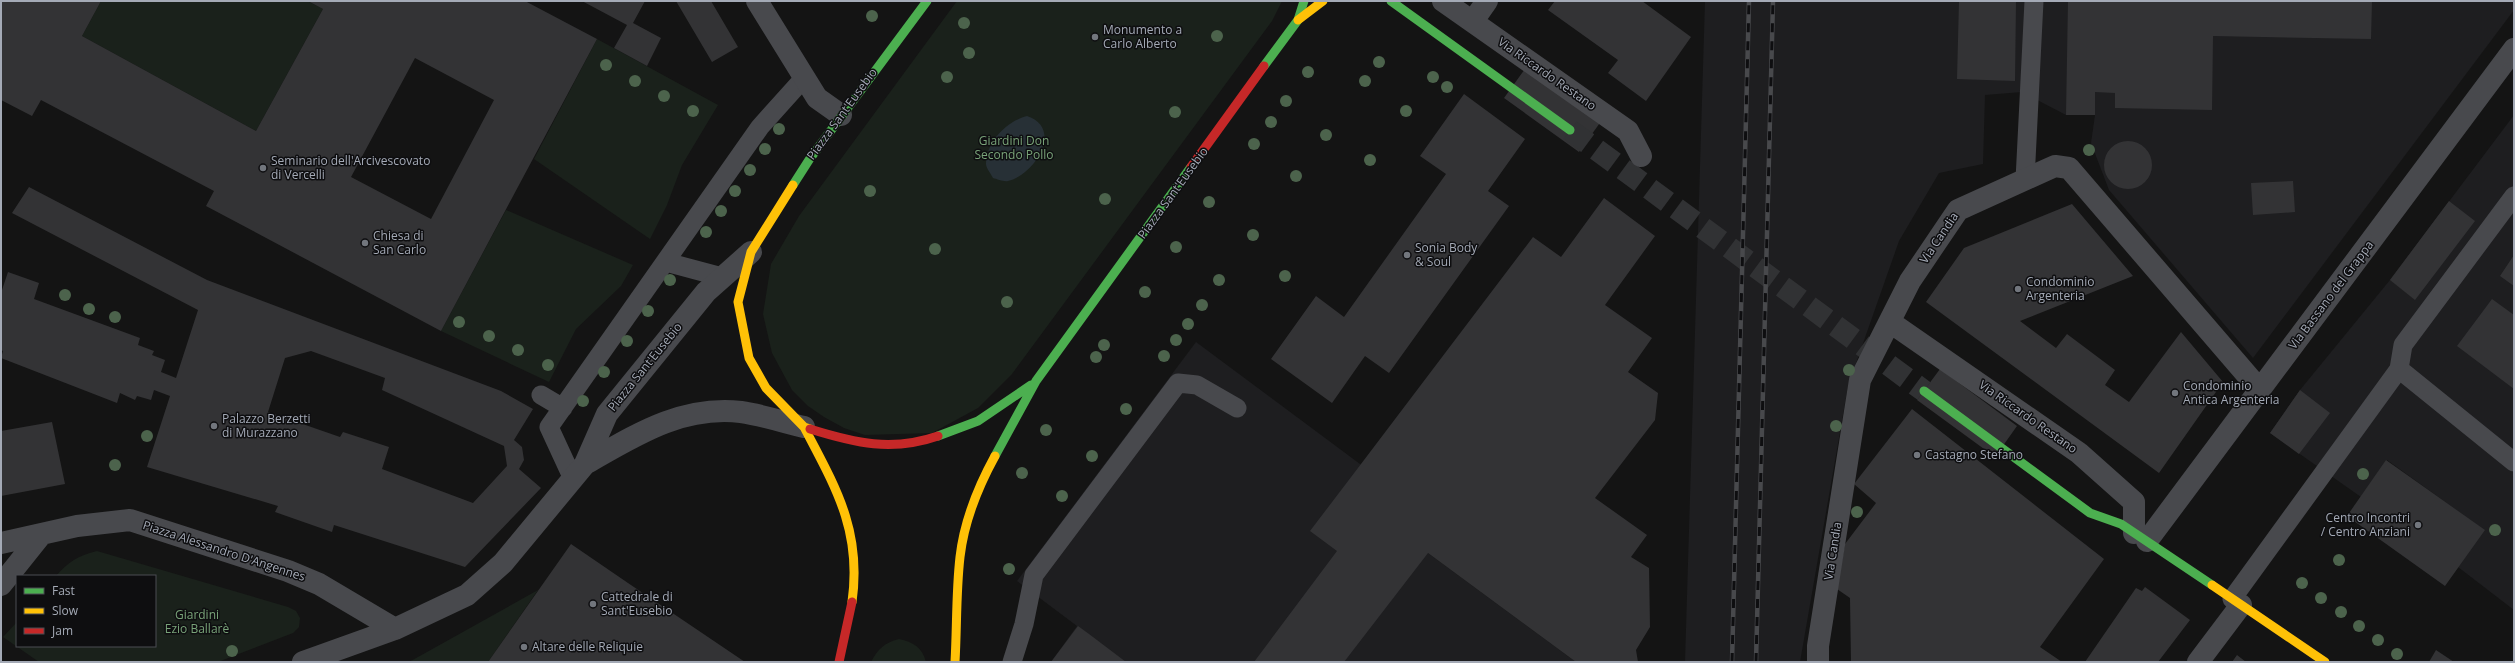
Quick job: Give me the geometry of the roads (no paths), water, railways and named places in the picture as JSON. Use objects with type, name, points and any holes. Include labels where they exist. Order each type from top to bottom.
[{"type":"main road","name":"Piazza Sant'Eusebio","points":[[926,1],[809,160],[751,252],[738,302],[749,358],[766,388],[804,427],[856,443],[895,445],[934,437],[978,422],[1036,382]]},
{"type":"main road","name":"Piazza Sant'Eusebio","points":[[956,662],[960,557],[970,513],[983,478],[1036,382],[1298,20],[1304,1]]},
{"type":"main road","points":[[1298,20],[1323,1]]},
{"type":"main road","points":[[1391,1],[1570,130]]},
{"type":"main road","points":[[1924,391],[2090,513],[2121,524],[2325,662]]},
{"type":"main road","points":[[804,427],[831,478],[849,522],[855,561],[850,616],[839,662]]},
{"type":"street","points":[[757,1],[817,98],[841,115]]},
{"type":"street","name":"Via Riccardo Restano","points":[[1444,1],[1628,131],[1641,156]]},
{"type":"street","points":[[1473,22],[1487,1]]},
{"type":"street","name":"Via Bassano del Grappa","points":[[2141,537],[2260,390],[2514,49]]},
{"type":"street","name":"Via Candia","points":[[1818,662],[1818,646],[1860,380],[1910,281],[1958,210],[2055,166],[2070,168],[2260,390]]},
{"type":"street","name":"Piazza Sant'Eusebio","points":[[579,472],[607,414],[706,292],[751,252]]},
{"type":"street","name":"Via Riccardo Restano","points":[[1890,322],[2079,453],[2134,502],[2141,537]]},
{"type":"street","name":"Piazza Sant'Eusebio","points":[[579,472],[642,431],[686,414],[741,412],[804,427]]},
{"type":"street","points":[[304,662],[338,655],[467,595],[503,563],[579,472]]},
{"type":"street","name":"Piazza Alessandro D'Angennes","points":[[1,543],[77,526],[130,520],[288,571],[319,584],[395,629]]},
{"type":"street","points":[[1,585],[41,535]]},
{"type":"street","points":[[2198,662],[2236,602]]},
{"type":"street","points":[[958,620],[966,662]]},
{"type":"lane","points":[[2026,180],[2034,1]]},
{"type":"lane","points":[[579,472],[549,427],[760,127],[804,78]]},
{"type":"lane","points":[[2236,602],[2399,369],[2404,345],[2514,196]]},
{"type":"lane","points":[[666,262],[722,277]]},
{"type":"lane","points":[[2399,369],[2514,462]]},
{"type":"lane","points":[[1012,662],[1024,624],[1034,575],[1178,383],[1197,385],[1237,408]]},
{"type":"lane","points":[[541,395],[563,408]]},
{"type":"tunnel","points":[[1570,130],[1924,391]]},
{"type":"railway","points":[[1732,662],[1749,1]]},
{"type":"railway","points":[[1756,662],[1773,1]]},
{"type":"place","name":"Monumento a Carlo Alberto","points":[[1095,37]]},
{"type":"place","name":"Seminario dell'Arcivescovato di Vercelli","points":[[263,168]]},
{"type":"place","name":"Chiesa di San Carlo","points":[[365,243]]},
{"type":"place","name":"Sonia Body & Soul","points":[[1407,255]]},
{"type":"place","name":"Condominio Argenteria","points":[[2018,289]]},
{"type":"place","name":"Condominio Antica Argenteria","points":[[2175,393]]},
{"type":"place","name":"Palazzo Berzetti di Murazzano","points":[[214,426]]},
{"type":"place","name":"Castagno Stefano","points":[[1917,455]]},
{"type":"place","name":"Centro Incontri / Centro Anziani","points":[[2418,525]]},
{"type":"place","name":"Cattedrale di Sant'Eusebio","points":[[593,604]]},
{"type":"place","name":"Altare delle Reliquie","points":[[524,647]]},
{"type":"park label","name":"Giardini Don Secondo Pollo","points":[[1014,148]]},
{"type":"park label","name":"Giardini Ezio Ballarè","points":[[197,622]]}]
